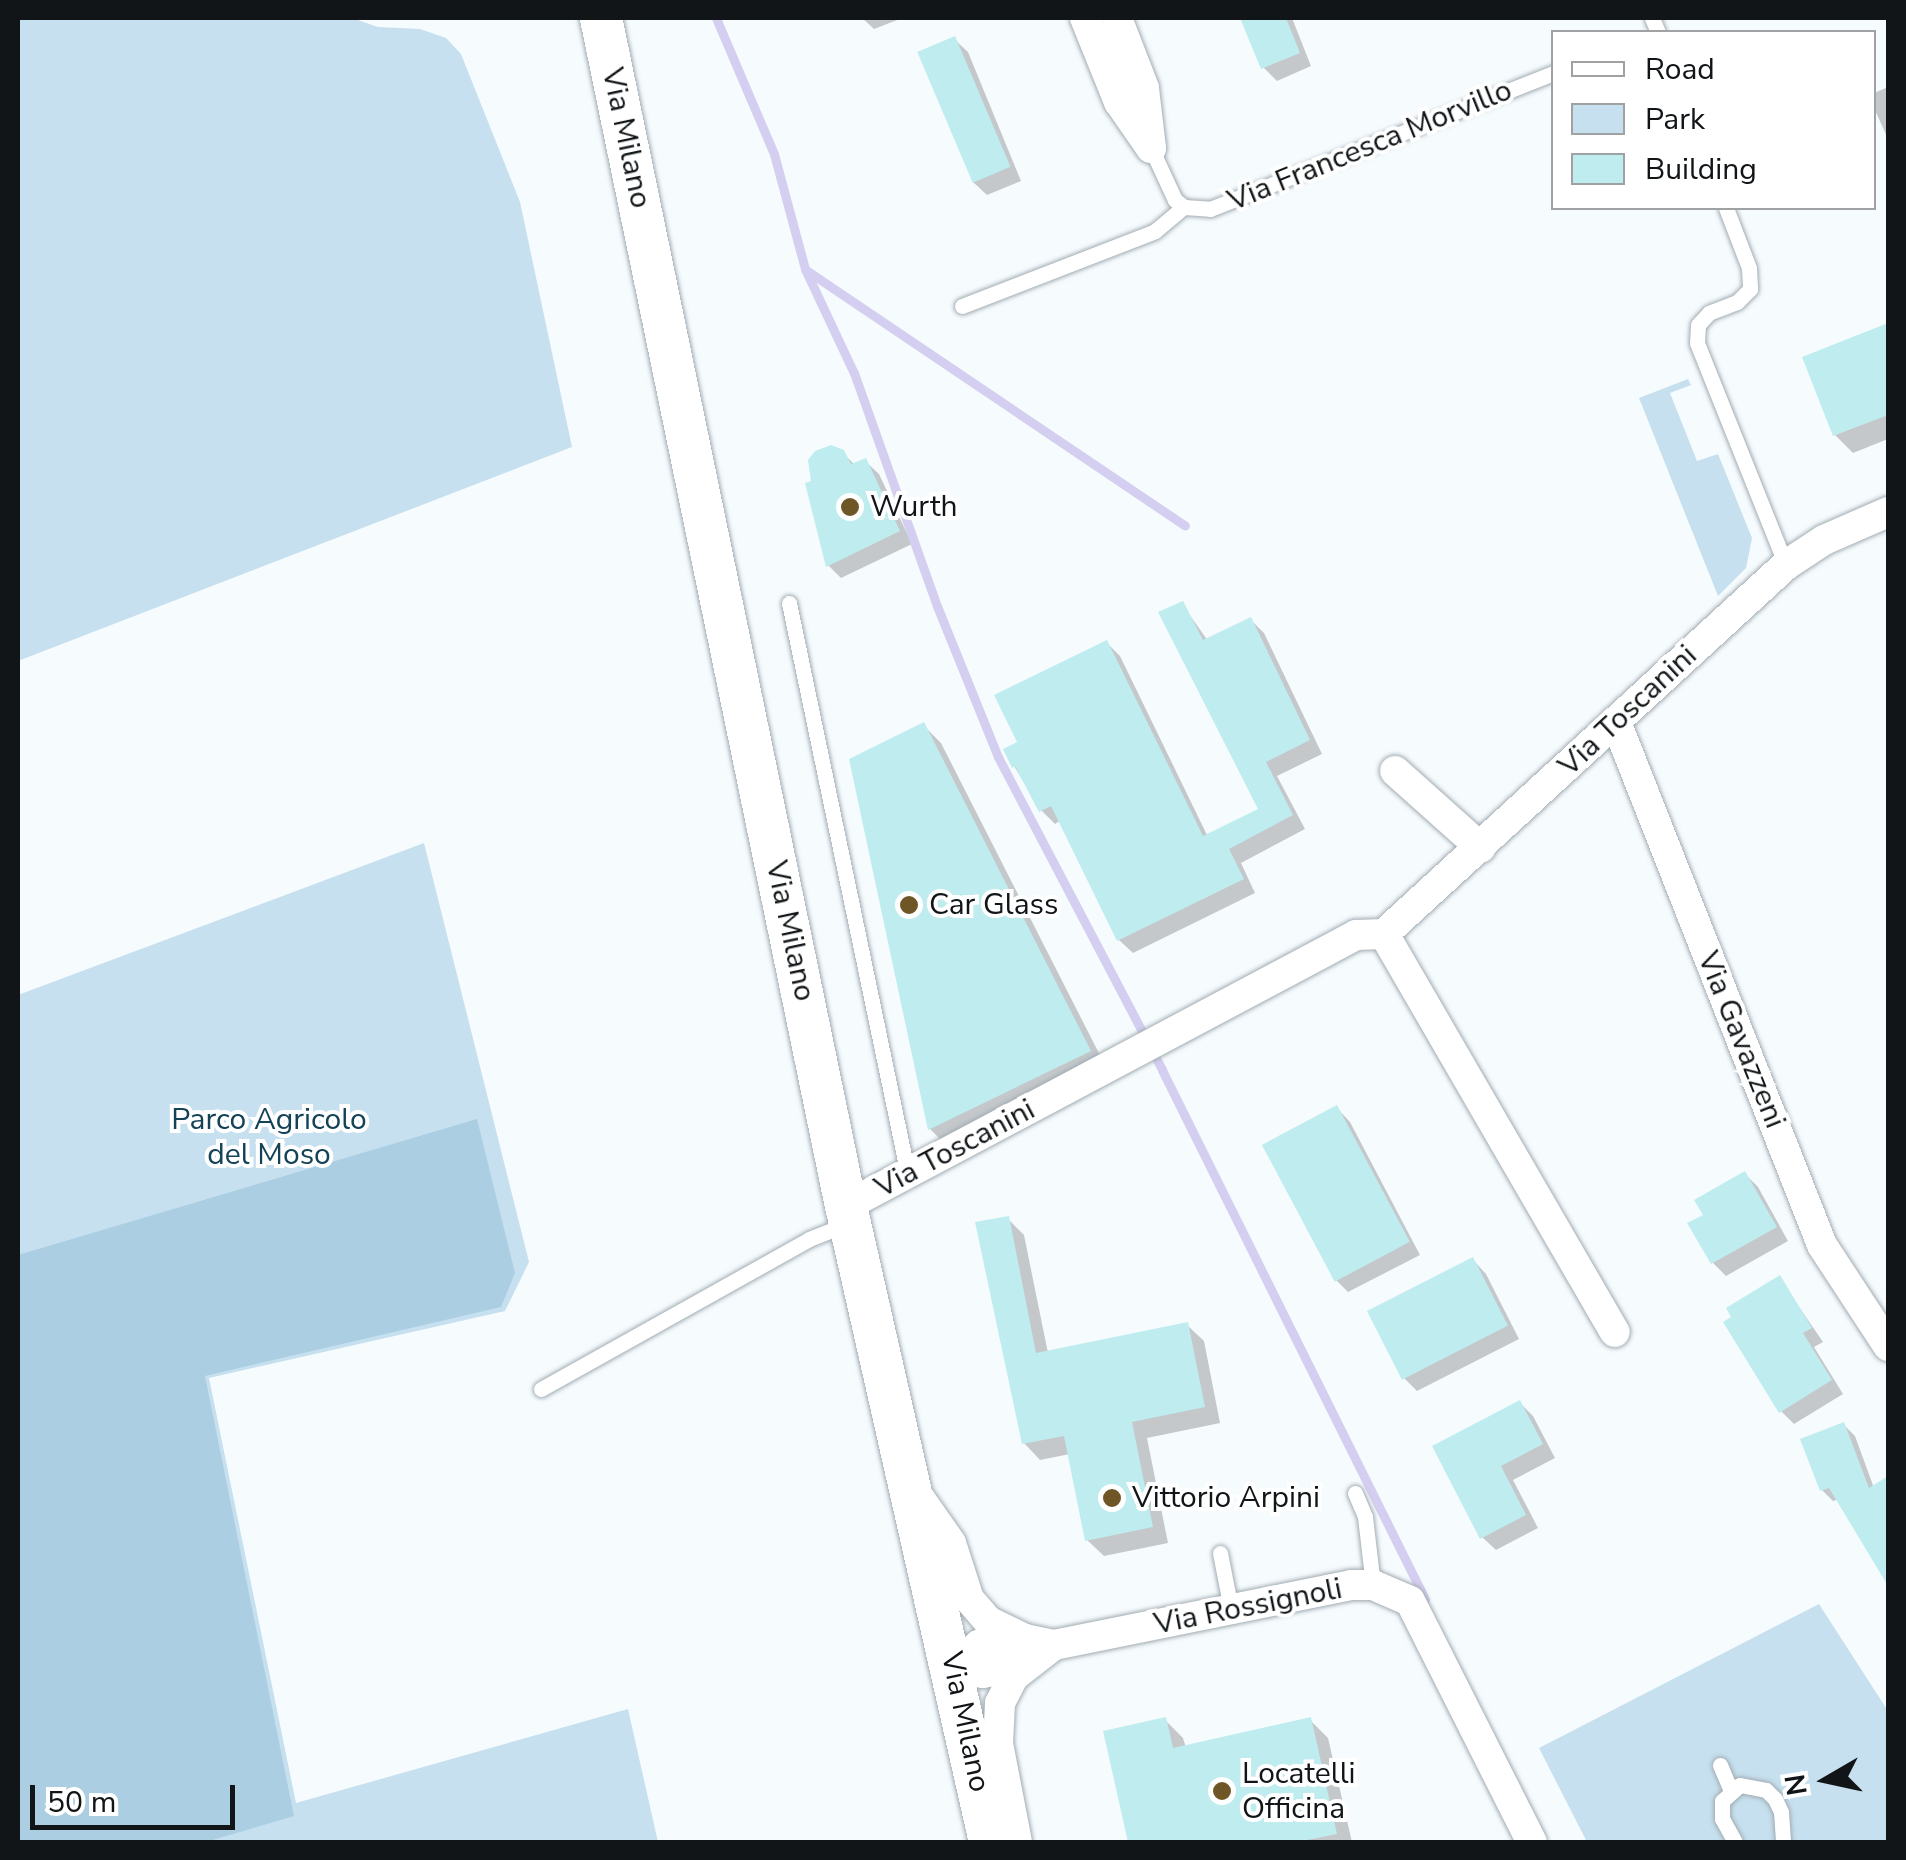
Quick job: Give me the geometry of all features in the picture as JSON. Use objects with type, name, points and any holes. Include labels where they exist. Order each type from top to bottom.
[{"type":"main road","name":"Via Milano","points":[[601,18],[848,1214],[954,1668],[990,1842]]},
{"type":"street","points":[[1085,18],[1119,102],[1151,148]]},
{"type":"street","points":[[1116,18],[1144,88],[1151,148]]},
{"type":"street","name":"Via Toscanini","points":[[848,1214],[908,1175],[1356,935],[1384,934],[1786,565],[1824,540],[1888,512]]},
{"type":"street","name":"Via Gavazzeni","points":[[1616,722],[1822,1245],[1879,1313],[1888,1346]]},
{"type":"street","points":[[1396,771],[1481,848]]},
{"type":"street","points":[[1384,934],[1615,1332]]},
{"type":"street","points":[[914,1492],[950,1542],[969,1599],[988,1621],[1038,1648],[1013,1676],[1000,1703],[998,1743],[1017,1842]]},
{"type":"street","name":"Via Rossignoli","points":[[954,1668],[983,1673],[1038,1648],[1372,1585],[1410,1601],[1532,1842]]},
{"type":"lane","name":"Via Francesca Morvillo","points":[[1184,206],[1210,209],[1551,74]]},
{"type":"lane","points":[[962,306],[1155,232],[1184,206],[1168,192],[1151,148]]},
{"type":"lane","points":[[1727,210],[1750,268],[1750,289],[1737,302],[1708,313],[1698,325],[1697,343],[1786,565]]},
{"type":"lane","points":[[789,603],[908,1175]]},
{"type":"lane","points":[[541,1389],[848,1214]]},
{"type":"lane","points":[[1355,1492],[1364,1517],[1372,1585]]},
{"type":"lane","points":[[1220,1553],[1232,1609]]},
{"type":"lane","points":[[1720,1766],[1730,1789]]},
{"type":"lane","points":[[1735,1842],[1722,1819],[1722,1800],[1730,1789],[1740,1785],[1766,1790],[1781,1812],[1783,1842]]},
{"type":"green space","points":[[18,18],[352,18],[378,27],[420,29],[446,38],[461,54],[520,202],[572,447],[18,661]]},
{"type":"green space","points":[[1688,379],[1691,385],[1670,393],[1697,461],[1718,454],[1752,538],[1746,568],[1718,596],[1639,398]]},
{"type":"green space","name":"Parco Agricolo del Moso","points":[[424,843],[529,1262],[505,1311],[209,1378],[296,1803],[628,1709],[658,1842],[18,1842],[18,995]]},
{"type":"green space","points":[[1819,1604],[1888,1711],[1888,1842],[1587,1842],[1539,1748]]},
{"type":"shaded area","points":[[477,1119],[515,1273],[501,1307],[205,1376],[294,1816],[206,1842],[18,1842],[18,1255]]},
{"type":"building","points":[[1240,18],[1286,18],[1300,53],[1261,69]]},
{"type":"building","points":[[955,36],[1010,167],[973,183],[917,52]]},
{"type":"building","points":[[1888,323],[1888,415],[1833,436],[1802,357]]},
{"type":"building","name":"Wurth","points":[[831,445],[844,450],[851,464],[866,458],[900,531],[826,567],[805,483],[811,481],[808,460],[815,451]]},
{"type":"building","points":[[1183,601],[1203,640],[1251,617],[1310,740],[1266,762],[1293,815],[1229,849],[1244,879],[1117,941],[1051,806],[1039,812],[1015,766],[1012,768],[1003,749],[1017,742],[994,695],[1107,640],[1203,836],[1258,809],[1158,612]]},
{"type":"building","points":[[924,722],[1091,1051],[928,1130],[849,759]]},
{"type":"building","points":[[1337,1105],[1410,1242],[1335,1282],[1262,1145]]},
{"type":"building","points":[[1745,1171],[1777,1227],[1711,1264],[1687,1223],[1703,1215],[1694,1200]]},
{"type":"building","points":[[1009,1216],[1036,1353],[1188,1322],[1205,1407],[1132,1422],[1153,1527],[1085,1541],[1064,1436],[1022,1444],[975,1222]]},
{"type":"building","points":[[1473,1257],[1508,1326],[1402,1380],[1367,1311]]},
{"type":"building","points":[[1780,1275],[1812,1328],[1803,1333],[1832,1380],[1779,1413],[1723,1322],[1731,1317],[1726,1308]]},
{"type":"building","points":[[1520,1400],[1543,1444],[1501,1466],[1526,1515],[1480,1539],[1432,1446]]},
{"type":"building","points":[[1844,1422],[1869,1488],[1888,1476],[1888,1586],[1829,1488],[1820,1491],[1800,1439]]},
{"type":"building","name":"Locatelli Officina","points":[[1166,1717],[1173,1748],[1311,1717],[1337,1834],[1297,1842],[1128,1842],[1103,1731]]},
{"type":"waterway","points":[[716,18],[774,154],[805,269],[854,373],[937,606],[998,757],[1162,1070],[1425,1599]]},
{"type":"waterway","points":[[806,270],[1185,526]]},
{"type":"place","name":"Wurth","points":[[850,507]]},
{"type":"place","name":"Car Glass","points":[[909,905]]},
{"type":"place","name":"Vittorio Arpini","points":[[1112,1498]]},
{"type":"place","name":"Locatelli Officina","points":[[1222,1791]]}]
